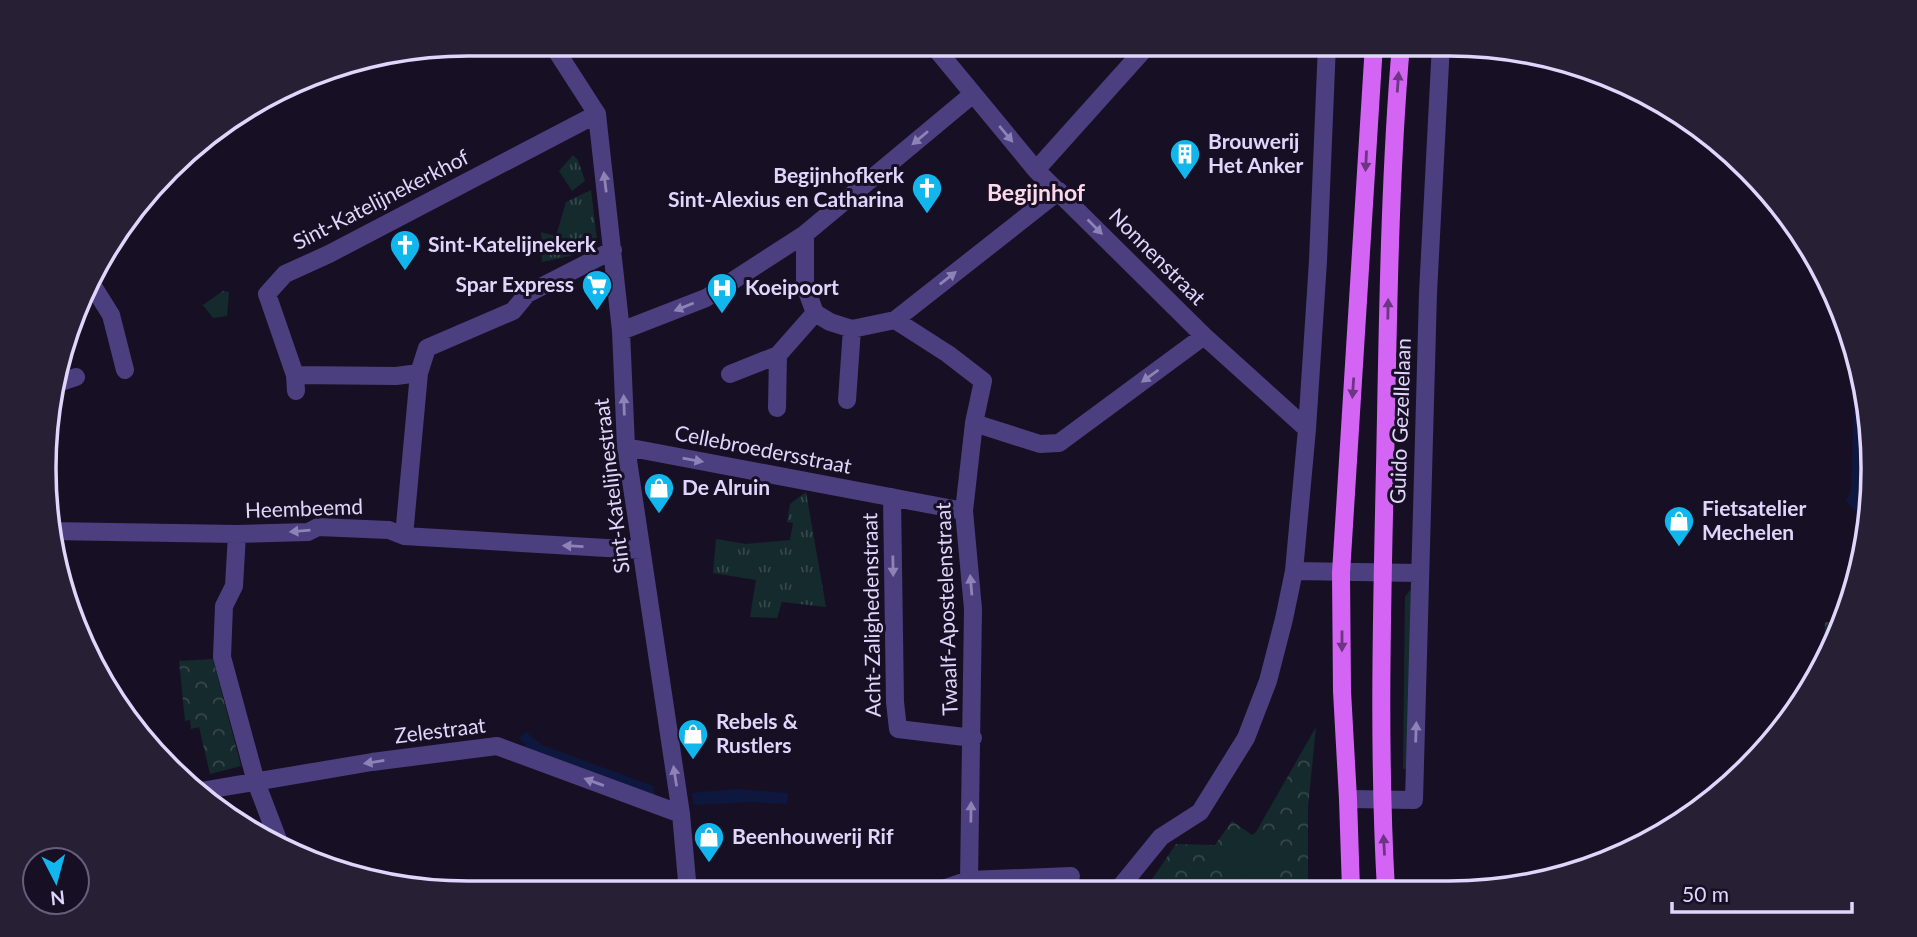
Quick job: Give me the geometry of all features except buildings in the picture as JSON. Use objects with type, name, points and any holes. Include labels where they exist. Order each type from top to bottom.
[{"type":"main road","points":[[1351,881],[1342,691],[1341,572],[1373,56]]},
{"type":"main road","name":"Guido Gezellelaan","points":[[1386,881],[1381,800],[1382,573],[1390,191],[1400,56]]},
{"type":"street","name":"Sint-Katelijnestraat","points":[[560,56],[597,114],[621,331],[626,447],[681,814],[687,881]]},
{"type":"street","name":"Nonnenstraat","points":[[942,56],[1036,170],[1205,336],[1307,429]]},
{"type":"street","points":[[1036,170],[1138,56]]},
{"type":"street","points":[[1125,881],[1161,837],[1200,812],[1246,738],[1268,681],[1294,571],[1318,261],[1327,56]]},
{"type":"street","name":"Guido Gezellelaan","points":[[1381,800],[1414,800],[1412,573],[1440,56]]},
{"type":"street","points":[[621,331],[706,298],[805,234],[973,94]]},
{"type":"street","name":"Sint-Katelijnekerkhof","points":[[419,373],[295,383],[267,294],[285,274],[329,254],[597,114]]},
{"type":"street","points":[[805,234],[805,286],[815,313],[830,322],[852,329],[895,320],[1059,191]]},
{"type":"street","points":[[404,536],[419,373],[427,348],[513,311],[527,294],[613,250]]},
{"type":"street","points":[[96,292],[111,315],[125,370]]},
{"type":"street","points":[[730,374],[778,355],[815,313]]},
{"type":"street","name":"Twaalf-Apostelenstraat","points":[[895,320],[983,380],[974,423],[964,511],[973,609],[969,880]]},
{"type":"street","points":[[848,400],[852,329]]},
{"type":"street","points":[[974,423],[1040,444],[1059,443],[1205,336]]},
{"type":"street","points":[[777,408],[778,355]]},
{"type":"street","points":[[66,380],[76,377]]},
{"type":"street","name":"Cellebroedersstraat","points":[[626,447],[892,497]]},
{"type":"street","name":"Acht-Zalighedenstraat","points":[[964,511],[892,497],[895,702],[898,729],[973,738]]},
{"type":"street","name":"Heembeemd","points":[[61,531],[237,534],[308,532],[318,527],[389,530],[404,536],[641,550]]},
{"type":"street","points":[[237,534],[234,586],[224,606],[222,657],[256,782],[275,833]]},
{"type":"street","points":[[1294,571],[1412,573]]},
{"type":"street","name":"Zelestraat","points":[[209,790],[423,755],[497,746],[681,814]]},
{"type":"street","points":[[1348,799],[1381,800]]},
{"type":"street","points":[[966,881],[1072,876]]},
{"type":"green space","points":[[573,155],[578,160],[585,181],[572,191],[559,171]]},
{"type":"green space","points":[[591,190],[597,240],[570,256],[542,262],[541,232],[556,236],[566,202]]},
{"type":"green space","points":[[223,291],[229,292],[227,316],[213,318],[203,305]]},
{"type":"green space","points":[[806,492],[826,607],[782,602],[777,618],[750,617],[756,580],[713,573],[716,539],[746,544],[790,540],[793,523],[787,522],[790,504]]},
{"type":"green space","points":[[1410,590],[1413,594],[1408,769],[1403,769],[1405,597]]},
{"type":"green space","points":[[1825,622],[1831,623],[1830,626],[1824,638]]},
{"type":"green space","points":[[213,659],[241,766],[210,774],[199,727],[191,729],[190,720],[185,721],[179,661]]},
{"type":"green space","points":[[1316,727],[1308,807],[1308,881],[1151,881],[1176,844],[1215,845],[1232,821],[1252,835]]},
{"type":"green space","points":[[1234,826],[1281,854],[1265,881],[1251,881],[1214,858]]},
{"type":"water","points":[[1854,397],[1861,468],[1858,514],[1846,501],[1851,490]]},
{"type":"water","points":[[526,732],[542,745],[653,786],[655,800],[532,753],[519,738]]},
{"type":"water","points":[[736,789],[788,793],[787,804],[749,802],[694,805],[692,793]]},
{"type":"place","name":"Brouwerij Het Anker","points":[[1185,181]]},
{"type":"place","name":"Begijnhofkerk Sint-Alexius en Catharina","points":[[927,215]]},
{"type":"place","name":"Sint-Katelijnekerk","points":[[405,272]]},
{"type":"place","name":"Spar Express","points":[[597,312]]},
{"type":"place","name":"Koeipoort","points":[[722,315]]},
{"type":"place","name":"De Alruin","points":[[659,515]]},
{"type":"place","name":"Fietsatelier Mechelen","points":[[1679,548]]},
{"type":"place","name":"Rebels & Rustlers","points":[[693,761]]},
{"type":"place","name":"Beenhouwerij Rif","points":[[709,864]]},
{"type":"district","name":"Begijnhof","points":[[1036,193]]}]
